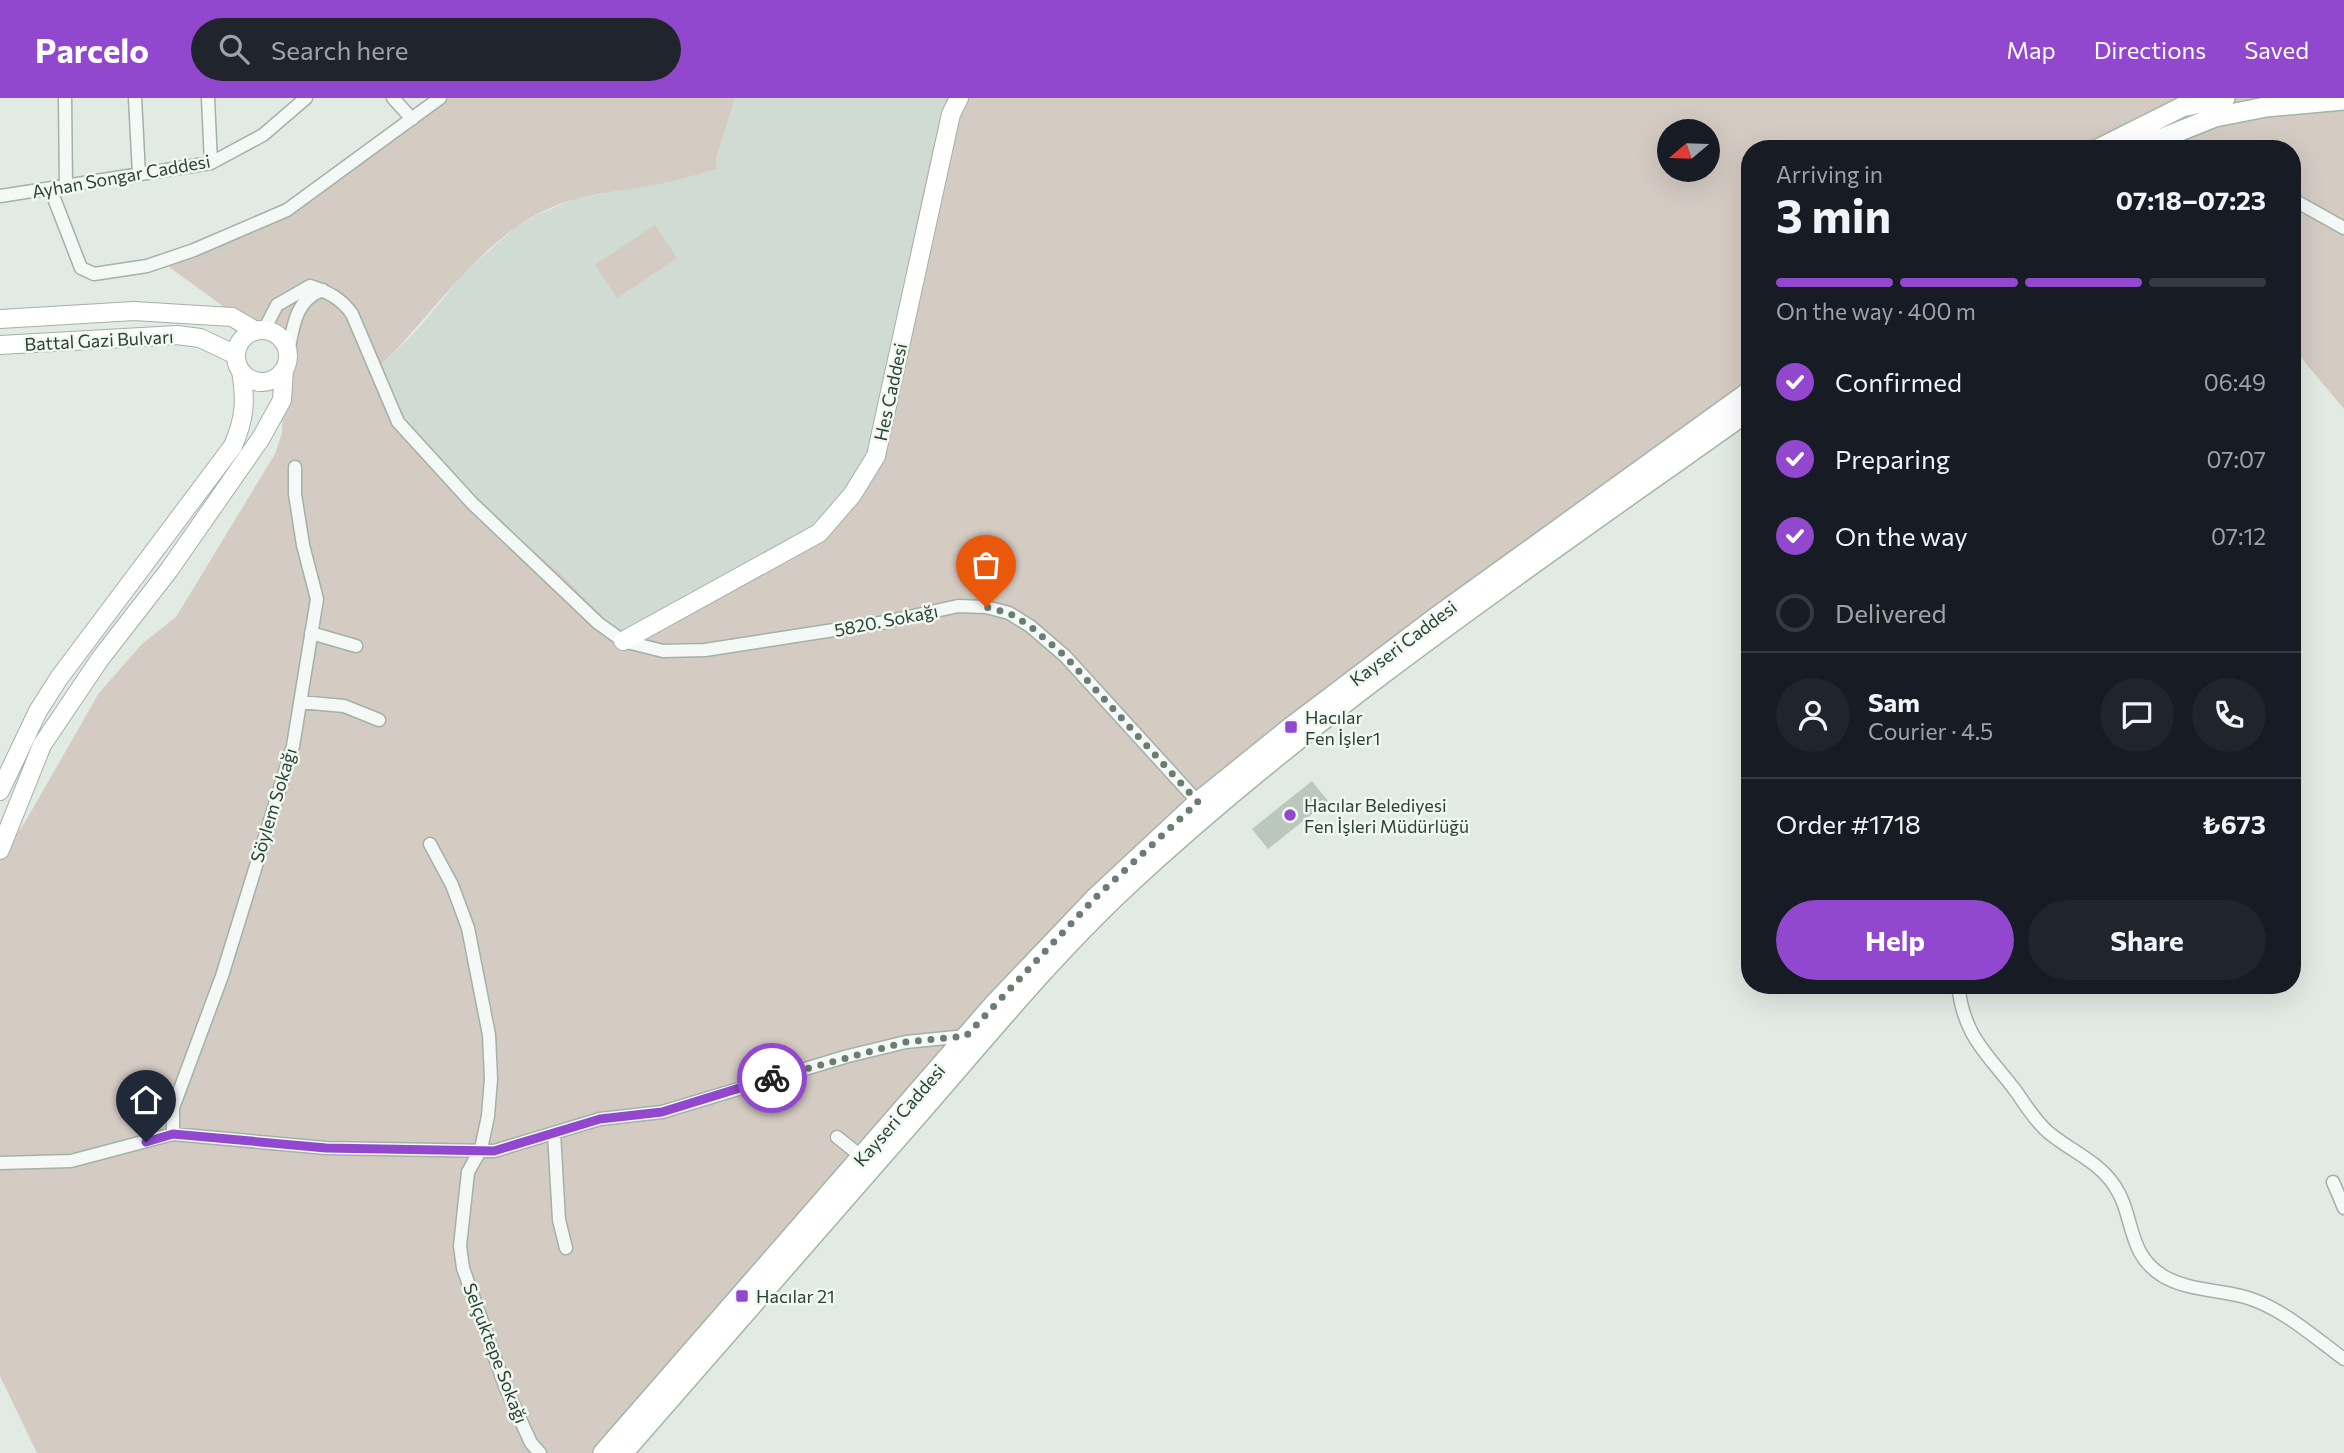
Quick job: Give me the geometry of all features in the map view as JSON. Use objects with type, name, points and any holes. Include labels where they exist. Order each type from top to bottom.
[{"type":"main road","points":[[2116,140],[2182,107],[2225,98]]},
{"type":"main road","points":[[2157,140],[2214,117],[2266,107],[2344,100]]},
{"type":"main road","name":"Kayseri Caddesi","points":[[603,1453],[966,1036],[1095,898],[1198,802],[1291,727],[1435,618],[1741,406]]},
{"type":"main road","name":"Kayseri Caddesi","points":[[623,1453],[1048,966],[1126,888],[1213,809],[1350,701],[1741,406]]},
{"type":"street","points":[[65,98],[66,186]]},
{"type":"street","points":[[135,98],[139,174]]},
{"type":"street","points":[[208,98],[211,163]]},
{"type":"street","name":"Ayhan Songar Caddesi","points":[[0,196],[211,163],[262,135],[306,98]]},
{"type":"street","points":[[393,98],[412,120]]},
{"type":"street","points":[[50,188],[78,264],[85,271],[94,274],[147,266],[206,246],[287,210],[440,98]]},
{"type":"street","name":"Hes Caddesi","points":[[622,641],[819,533],[852,495],[876,456],[951,114],[959,98]]},
{"type":"street","points":[[2301,204],[2344,228]]},
{"type":"street","points":[[0,791],[38,711],[59,678],[233,446],[243,424],[246,402],[238,363],[242,340],[260,331],[277,305],[310,286],[344,302],[352,314],[398,422],[472,503],[598,623],[622,641]]},
{"type":"street","points":[[0,850],[42,745],[100,659],[169,569],[261,438],[282,400],[286,361],[298,311],[313,293],[323,290]]},
{"type":"street","name":"Battal Gazi Bulvarı","points":[[0,320],[134,312],[169,313],[232,317],[260,331]]},
{"type":"street","points":[[260,331],[280,337],[286,361]]},
{"type":"street","name":"Battal Gazi Bulvarı","points":[[0,345],[177,335],[200,338],[238,363]]},
{"type":"street","points":[[238,363],[254,381],[262,382],[271,380],[286,361]]},
{"type":"street","name":"Söylem Sokağı","points":[[173,1134],[173,1108],[222,976],[293,746],[317,599],[303,545],[295,494],[295,467]]},
{"type":"street","name":"5820. Sokağı","points":[[622,641],[663,651],[705,650],[886,622],[958,606],[986,607],[1009,613],[1030,626],[1065,656],[1198,802]]},
{"type":"street","points":[[311,633],[356,646]]},
{"type":"street","points":[[300,702],[344,706],[379,720]]},
{"type":"street","name":"Selçuktepe Sokağı","points":[[430,844],[452,885],[468,928],[489,1035],[491,1079],[481,1149],[468,1171],[460,1246],[463,1268],[505,1387],[531,1443],[540,1453]]},
{"type":"street","points":[[1959,994],[1961,1009],[1977,1046],[2046,1131],[2099,1168],[2114,1184],[2123,1203],[2134,1245],[2147,1263],[2164,1277],[2248,1297],[2294,1321],[2344,1359]]},
{"type":"street","points":[[0,1163],[71,1161],[173,1134],[326,1148],[494,1151],[600,1119],[662,1112],[871,1050],[906,1042],[966,1036]]},
{"type":"street","points":[[554,1133],[559,1220],[566,1248]]},
{"type":"street","points":[[836,1137],[862,1157]]},
{"type":"street","points":[[2333,1182],[2344,1208]]},
{"type":"shaded area","points":[[449,98],[735,98],[716,160],[717,169],[663,183],[583,197],[533,216],[509,233],[463,274],[382,364],[404,422],[499,521],[560,573],[617,631],[629,630],[817,527],[866,461],[929,162],[946,98],[2344,98],[2344,409],[2301,358],[2301,140],[1741,140],[1741,413],[1187,825],[612,1453],[37,1453],[0,1376],[0,859],[25,822],[99,693],[142,644],[176,617],[275,454],[282,433],[283,402],[290,355],[165,264],[251,233],[305,205]]},
{"type":"shaded area","points":[[735,98],[946,98],[929,162],[866,461],[857,477],[817,527],[629,630],[617,631],[560,573],[499,521],[404,422],[382,364],[420,327],[464,273],[515,228],[537,215],[574,199],[658,184],[717,169],[716,161]]},
{"type":"shaded area","points":[[655,225],[677,258],[617,298],[595,265]]},
{"type":"building","name":"Hacılar Belediyesi Fen İşleri Müdürlüğü","points":[[1312,781],[1328,801],[1268,849],[1252,829]]},
{"type":"way so far","points":[[772,1078],[906,1042],[966,1036],[1095,898],[1198,802],[1065,656],[1030,626],[1009,613],[986,607]]},
{"type":"place","name":"Hacılar Fen İşler1","points":[[1291,727]]},
{"type":"place","name":"Hacılar Belediyesi Fen İşleri Müdürlüğü","points":[[1290,815]]},
{"type":"place","name":"Hacılar 21","points":[[742,1296]]},
{"type":"route","points":[[146,1142],[173,1134],[326,1148],[494,1151],[600,1119],[662,1112],[772,1078]]}]
